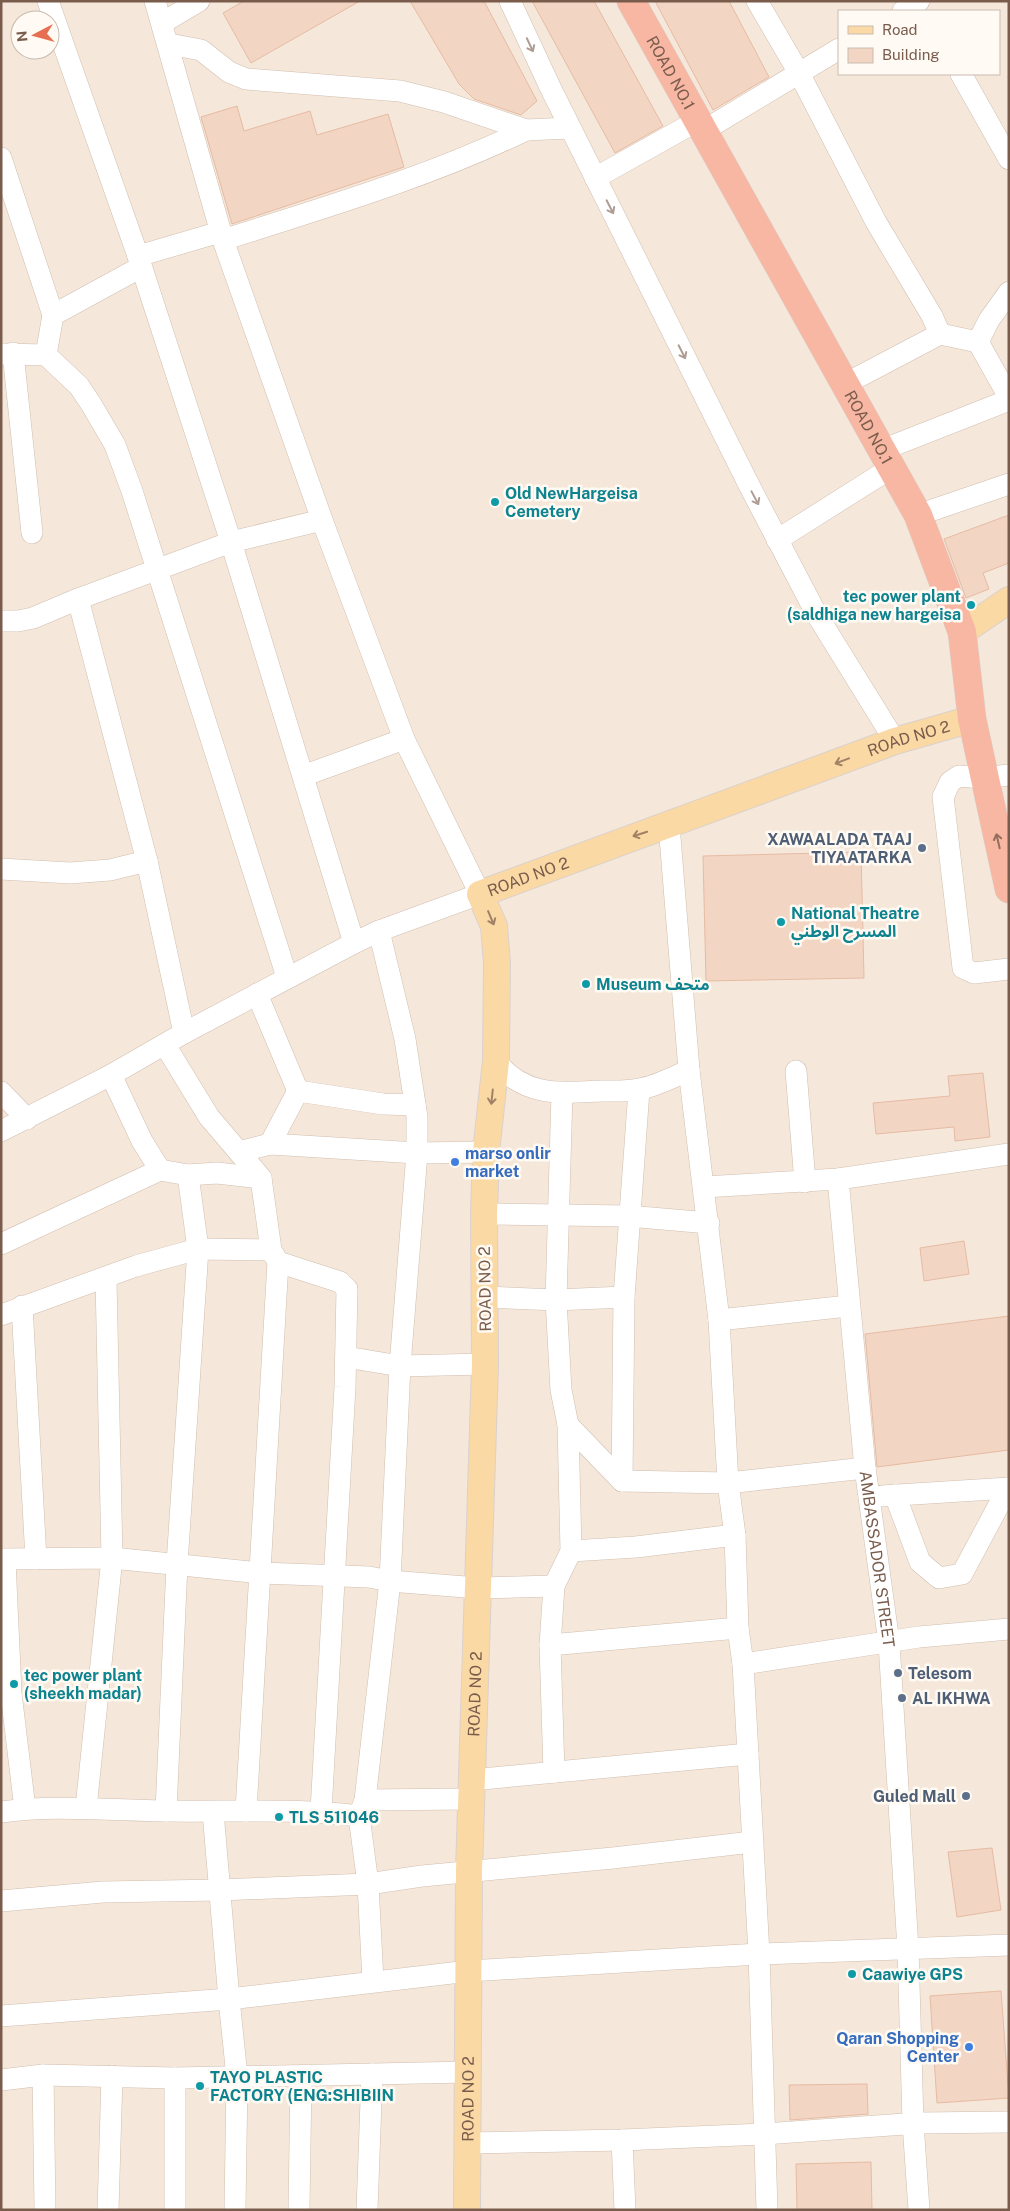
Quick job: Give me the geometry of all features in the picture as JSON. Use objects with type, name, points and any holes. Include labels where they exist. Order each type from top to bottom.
[{"type":"highway","name":"ROAD NO.1","points":[[631,1],[918,514],[962,632],[972,719],[996,776],[1009,889]]},
{"type":"main road","points":[[962,632],[1009,600]]},
{"type":"main road","name":"ROAD NO 2","points":[[467,2210],[468,1871],[485,1364],[484,1214],[486,1152],[496,1060],[497,964],[494,926],[480,894],[610,844],[669,825],[895,741],[972,719]]},
{"type":"street","points":[[48,1],[140,261],[230,542],[354,943]]},
{"type":"street","points":[[1,1131],[111,1075],[286,977],[378,931],[480,894],[404,739],[322,520],[221,236],[169,44],[155,1]]},
{"type":"street","points":[[162,23],[199,1]]},
{"type":"street","points":[[510,1],[570,128],[777,540],[817,615],[895,741]]},
{"type":"street","points":[[757,1],[799,73],[876,222],[932,316],[940,334]]},
{"type":"street","points":[[905,10],[920,1]]},
{"type":"street","points":[[169,44],[201,50],[229,72],[246,79],[400,92],[444,102],[526,130],[570,128]]},
{"type":"street","points":[[595,178],[700,126],[799,73],[838,50]]},
{"type":"street","points":[[962,75],[1009,159]]},
{"type":"street","points":[[53,315],[140,261],[407,181],[480,152],[526,130]]},
{"type":"street","points":[[1,158],[53,315],[46,355]]},
{"type":"street","points":[[978,342],[989,320],[1009,292]]},
{"type":"street","points":[[777,540],[886,459],[1009,398],[978,342],[940,334],[845,384]]},
{"type":"street","points":[[32,533],[7,353],[46,355],[79,386],[115,445],[132,492],[286,977]]},
{"type":"street","points":[[918,514],[1009,484]]},
{"type":"street","points":[[1,621],[33,618],[78,599],[230,542],[322,520]]},
{"type":"street","points":[[78,599],[147,861],[184,1033]]},
{"type":"street","points":[[302,776],[404,739]]},
{"type":"street","points":[[996,776],[959,776],[950,782],[943,797],[963,968],[974,973],[1009,969]]},
{"type":"street","points":[[669,825],[689,1070],[709,1223],[718,1320],[728,1483],[735,1535],[738,1628],[743,1664],[760,1954],[767,2210]]},
{"type":"street","points":[[1,870],[70,873],[110,870],[147,861]]},
{"type":"street","points":[[373,1982],[362,1808],[390,1581],[400,1366],[418,1153],[415,1105],[404,1039],[378,931]]},
{"type":"street","points":[[257,994],[298,1091]]},
{"type":"street","points":[[165,1045],[209,1117],[262,1178],[275,1256],[261,1573],[246,1811]]},
{"type":"street","points":[[496,1060],[506,1074],[518,1082],[541,1090],[562,1093],[639,1090],[662,1083],[689,1070]]},
{"type":"street","points":[[796,1071],[804,1182]]},
{"type":"street","points":[[111,1075],[142,1141],[160,1170]]},
{"type":"street","points":[[622,1482],[624,1297],[628,1216],[639,1090]]},
{"type":"street","points":[[298,1091],[383,1104],[415,1105]]},
{"type":"street","points":[[270,1144],[298,1091]]},
{"type":"street","points":[[1,1092],[27,1119]]},
{"type":"street","points":[[554,1772],[550,1645],[554,1586],[571,1551],[568,1425],[561,1390],[556,1300],[562,1093]]},
{"type":"street","points":[[239,1152],[270,1144],[418,1153],[486,1152]]},
{"type":"street","points":[[704,1187],[838,1179],[1009,1154]]},
{"type":"street","points":[[1,1244],[160,1170],[188,1175],[217,1173],[262,1178]]},
{"type":"street","points":[[166,1811],[178,1564],[198,1249],[188,1175]]},
{"type":"street","name":"AMBASSADOR STREET","points":[[838,1179],[848,1306],[865,1468],[889,1643],[908,1949],[913,2123],[918,2210]]},
{"type":"street","points":[[484,1214],[628,1216],[709,1223]]},
{"type":"street","points":[[1,1315],[22,1306],[106,1279],[136,1266],[198,1249],[275,1256],[345,1285],[348,1289],[322,1811]]},
{"type":"street","points":[[86,1808],[112,1558],[106,1279]]},
{"type":"street","points":[[485,1297],[556,1300],[624,1297]]},
{"type":"street","points":[[22,1306],[36,1559]]},
{"type":"street","points":[[718,1320],[848,1306]]},
{"type":"street","points":[[346,1358],[400,1366],[485,1364]]},
{"type":"street","points":[[568,1425],[622,1482],[728,1483],[865,1468]]},
{"type":"street","points":[[869,1497],[1009,1488]]},
{"type":"street","points":[[895,1495],[920,1562],[940,1578],[962,1574],[1009,1488]]},
{"type":"street","points":[[571,1551],[636,1547],[735,1535]]},
{"type":"street","points":[[25,1809],[11,1693],[3,1559],[112,1558],[261,1573],[369,1577],[390,1581],[478,1588],[554,1586]]},
{"type":"street","points":[[550,1645],[738,1628]]},
{"type":"street","points":[[743,1664],[918,1638],[1009,1628]]},
{"type":"street","points":[[1,1812],[25,1809],[86,1808],[214,1812],[322,1811],[362,1808],[471,1790],[554,1772],[748,1754]]},
{"type":"street","points":[[214,1812],[228,1999],[237,2077],[235,2210]]},
{"type":"street","points":[[1,1900],[103,1892],[220,1890],[368,1884],[468,1871],[613,1858],[752,1842]]},
{"type":"street","points":[[1,2016],[228,1999],[469,1971],[760,1954],[1009,1945]]},
{"type":"street","points":[[1,2080],[43,2075],[175,2078],[468,2072]]},
{"type":"street","points":[[367,2210],[372,2074]]},
{"type":"street","points":[[43,2075],[45,2210]]},
{"type":"street","points":[[108,2210],[112,2076]]},
{"type":"street","points":[[299,2210],[301,2076]]},
{"type":"street","points":[[175,2078],[175,2210]]},
{"type":"street","points":[[467,2143],[622,2140],[764,2134],[913,2123],[1009,2122]]},
{"type":"street","points":[[622,2140],[625,2210]]},
{"type":"shaded area","points":[[1,1],[1009,1],[1009,2210],[1,2210]]},
{"type":"building","points":[[244,1],[360,1],[251,63],[223,13]]},
{"type":"building","points":[[410,1],[484,1],[537,101],[521,115],[474,99],[459,84]]},
{"type":"building","points":[[532,1],[594,1],[663,126],[615,153]]},
{"type":"building","points":[[655,1],[729,1],[769,77],[713,110]]},
{"type":"building","points":[[237,106],[244,131],[310,111],[317,135],[388,114],[404,167],[232,224],[201,117]]},
{"type":"building","points":[[1009,515],[1009,563],[983,573],[989,589],[966,598],[944,539]]},
{"type":"building","points":[[861,852],[864,978],[706,981],[703,856]]},
{"type":"building","points":[[983,1073],[990,1137],[955,1141],[954,1127],[876,1134],[873,1103],[950,1096],[948,1076]]},
{"type":"building","points":[[964,1241],[969,1274],[924,1281],[920,1248]]},
{"type":"building","points":[[1009,1316],[1009,1450],[877,1467],[865,1334]]},
{"type":"building","points":[[992,1848],[1001,1910],[957,1917],[948,1852]]},
{"type":"building","name":"Qaran Shopping Center","points":[[1001,1991],[1009,2098],[937,2103],[930,1996]]},
{"type":"building","points":[[867,2084],[868,2114],[790,2120],[789,2085]]},
{"type":"building","points":[[871,2162],[872,2210],[797,2210],[796,2164]]},
{"type":"place","name":"Old NewHargeisa Cemetery","points":[[495,502]]},
{"type":"place","name":"tec power plant (saldhiga new hargeisa","points":[[971,605]]},
{"type":"place","name":"XAWAALADA TAAJ TIYAATARKA","points":[[922,848]]},
{"type":"place","name":"National Theatre المسرح الوطني","points":[[781,922]]},
{"type":"place","name":"Museum متحف","points":[[586,984]]},
{"type":"place","name":"marso onlir market","points":[[455,1162]]},
{"type":"place","name":"Telesom","points":[[898,1673]]},
{"type":"place","name":"tec power plant (sheekh madar)","points":[[14,1684]]},
{"type":"place","name":"AL IKHWA","points":[[902,1698]]},
{"type":"place","name":"Guled Mall","points":[[966,1796]]},
{"type":"place","name":"TLS 511046","points":[[279,1817]]},
{"type":"place","name":"Caawiye GPS","points":[[852,1974]]},
{"type":"place","name":"Qaran Shopping Center","points":[[969,2047]]},
{"type":"place","name":"TAYO PLASTIC FACTORY (ENG:SHIBIIN","points":[[200,2086]]}]
